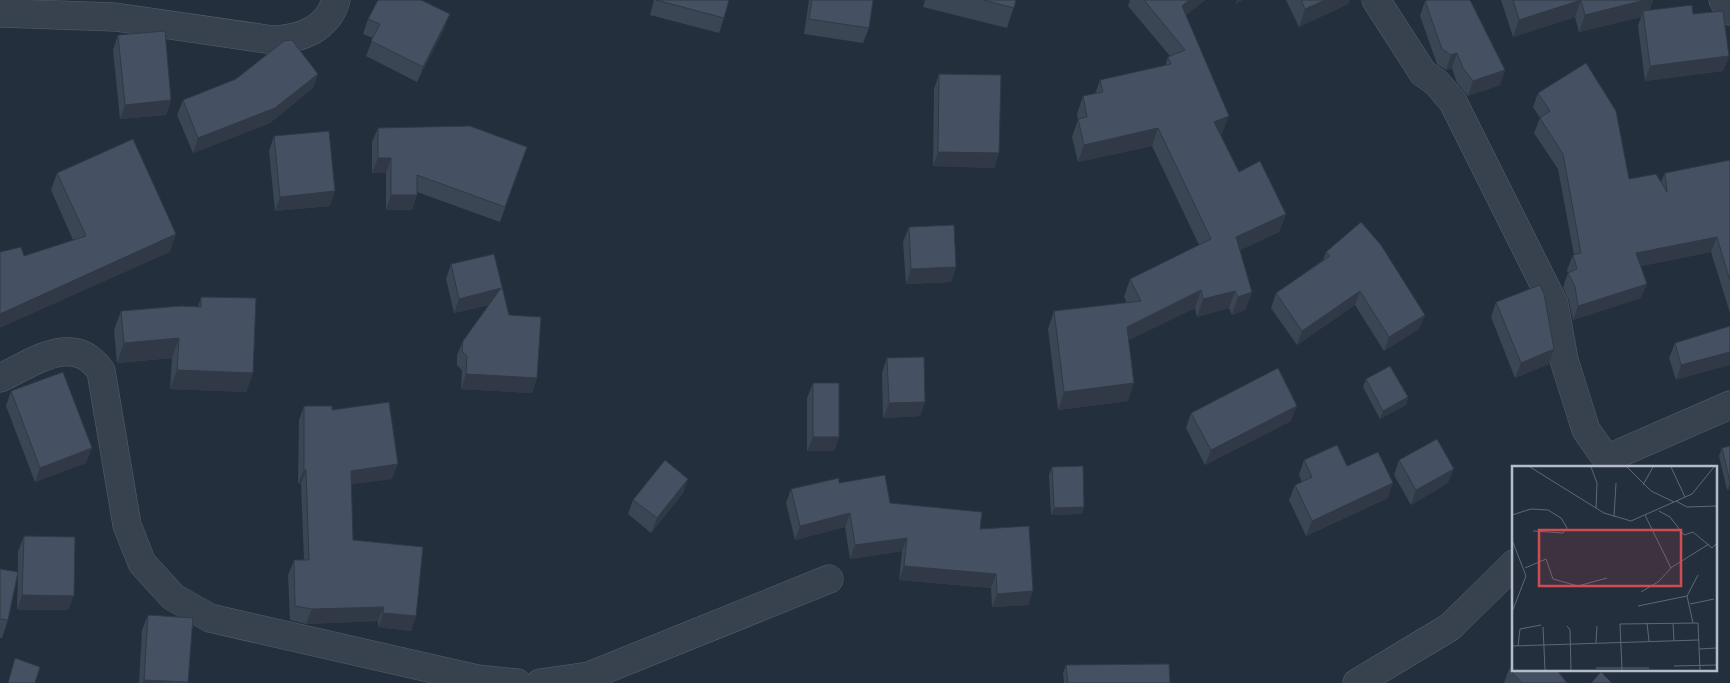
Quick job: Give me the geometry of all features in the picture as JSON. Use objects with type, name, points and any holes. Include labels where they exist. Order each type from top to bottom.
[{"type":"street","points":[[0,13],[115,17],[292,39],[309,33],[324,22],[336,0]]},
{"type":"street","points":[[1376,0],[1423,73],[1437,83],[1453,102],[1554,304],[1564,360],[1586,430],[1608,465],[1620,453],[1730,405]]},
{"type":"street","points":[[1722,0],[1730,11]]},
{"type":"street","points":[[0,378],[58,352],[70,350],[94,360],[101,371],[127,525],[142,562],[172,597],[210,618],[478,679],[517,683]]},
{"type":"street","points":[[1357,683],[1450,627],[1512,566]]},
{"type":"street","points":[[540,683],[589,676],[830,579]]},
{"type":"building","points":[[378,0],[421,0],[450,14],[423,67],[371,41],[380,24],[368,19]]},
{"type":"building","points":[[656,0],[729,0],[724,18]]},
{"type":"building","points":[[812,0],[873,0],[869,28],[809,19]]},
{"type":"building","points":[[983,0],[1016,0],[1014,8]]},
{"type":"building","points":[[1144,0],[1189,0],[1182,6],[1229,116],[1214,122],[1239,172],[1260,161],[1286,214],[1236,237],[1252,292],[1238,297],[1235,291],[1203,299],[1201,290],[1127,327],[1134,383],[1064,392],[1054,311],[1141,301],[1130,279],[1211,239],[1158,128],[1084,145],[1078,119],[1087,117],[1083,96],[1103,92],[1100,80],[1171,64],[1168,57],[1185,50]]},
{"type":"building","points":[[1301,0],[1325,0],[1305,9]]},
{"type":"building","points":[[1470,0],[1505,70],[1473,81],[1463,68],[1457,53],[1451,55],[1442,49],[1425,1]]},
{"type":"building","points":[[1513,0],[1581,0],[1519,20]]},
{"type":"building","points":[[1581,0],[1645,0],[1585,15]]},
{"type":"building","points":[[1692,5],[1693,14],[1723,11],[1729,56],[1650,66],[1643,11]]},
{"type":"building","points":[[165,31],[171,100],[125,105],[118,35]]},
{"type":"building","points":[[292,40],[318,74],[275,108],[198,138],[183,100],[236,79],[284,41]]},
{"type":"building","points":[[1586,63],[1616,111],[1629,179],[1656,174],[1667,192],[1665,173],[1730,160],[1730,281],[1717,237],[1636,253],[1647,284],[1578,306],[1575,286],[1568,273],[1577,269],[1573,255],[1581,253],[1563,154],[1540,118],[1550,111],[1538,93]]},
{"type":"building","points":[[939,74],[1001,75],[999,153],[938,152]]},
{"type":"building","points":[[470,126],[527,147],[505,207],[417,175],[417,195],[391,195],[391,158],[378,158],[378,128]]},
{"type":"building","points":[[329,131],[335,191],[280,197],[274,136]]},
{"type":"building","points":[[133,139],[176,234],[0,314],[0,252],[21,247],[24,256],[86,236],[57,173]]},
{"type":"building","points":[[1361,222],[1381,245],[1425,315],[1389,337],[1360,291],[1302,331],[1276,293],[1330,256],[1326,252]]},
{"type":"building","points":[[954,225],[956,267],[911,269],[909,227]]},
{"type":"building","points":[[494,254],[509,315],[541,317],[537,378],[466,374],[467,356],[462,351],[463,341],[501,288],[459,299],[451,264]]},
{"type":"building","points":[[1540,285],[1544,294],[1554,349],[1521,363],[1496,302]]},
{"type":"building","points":[[201,297],[256,298],[253,373],[177,370],[179,338],[124,343],[121,311],[181,306],[201,307]]},
{"type":"building","points":[[1730,326],[1730,352],[1681,365],[1675,343]]},
{"type":"building","points":[[924,357],[925,402],[889,403],[887,358]]},
{"type":"building","points":[[1390,366],[1408,397],[1383,411],[1366,379]]},
{"type":"building","points":[[1278,368],[1297,406],[1211,450],[1191,413]]},
{"type":"building","points":[[63,372],[92,448],[40,468],[11,391]]},
{"type":"building","points":[[813,383],[839,383],[839,437],[813,437]]},
{"type":"building","points":[[389,402],[398,464],[351,471],[353,540],[423,547],[416,616],[383,613],[384,607],[312,609],[295,606],[294,560],[309,560],[306,470],[304,470],[304,406],[332,406],[332,410]]},
{"type":"building","points":[[1437,439],[1454,469],[1416,490],[1399,460]]},
{"type":"building","points":[[1337,445],[1347,466],[1378,452],[1393,483],[1312,521],[1295,485],[1312,477],[1304,460]]},
{"type":"building","points":[[1730,446],[1730,482],[1722,448]]},
{"type":"building","points":[[665,460],[688,479],[657,518],[633,500]]},
{"type":"building","points":[[1083,466],[1084,507],[1054,508],[1052,467]]},
{"type":"building","points":[[885,475],[890,503],[982,512],[980,529],[1029,526],[1033,591],[997,594],[996,574],[904,566],[907,538],[855,545],[850,513],[800,526],[791,489],[839,478],[839,483]]},
{"type":"building","points":[[24,536],[75,537],[74,596],[22,595]]},
{"type":"building","points":[[0,569],[18,572],[8,620],[0,619]]},
{"type":"building","points":[[148,615],[193,618],[188,682],[144,680]]},
{"type":"building","points":[[15,658],[40,667],[35,683],[8,683]]},
{"type":"building","points":[[1169,664],[1170,683],[1068,683],[1066,665]]},
{"type":"building","points":[[1512,667],[1512,670],[1557,670],[1567,683],[1522,683],[1509,669]]},
{"type":"building","points":[[1601,672],[1612,683],[1591,683]]}]
